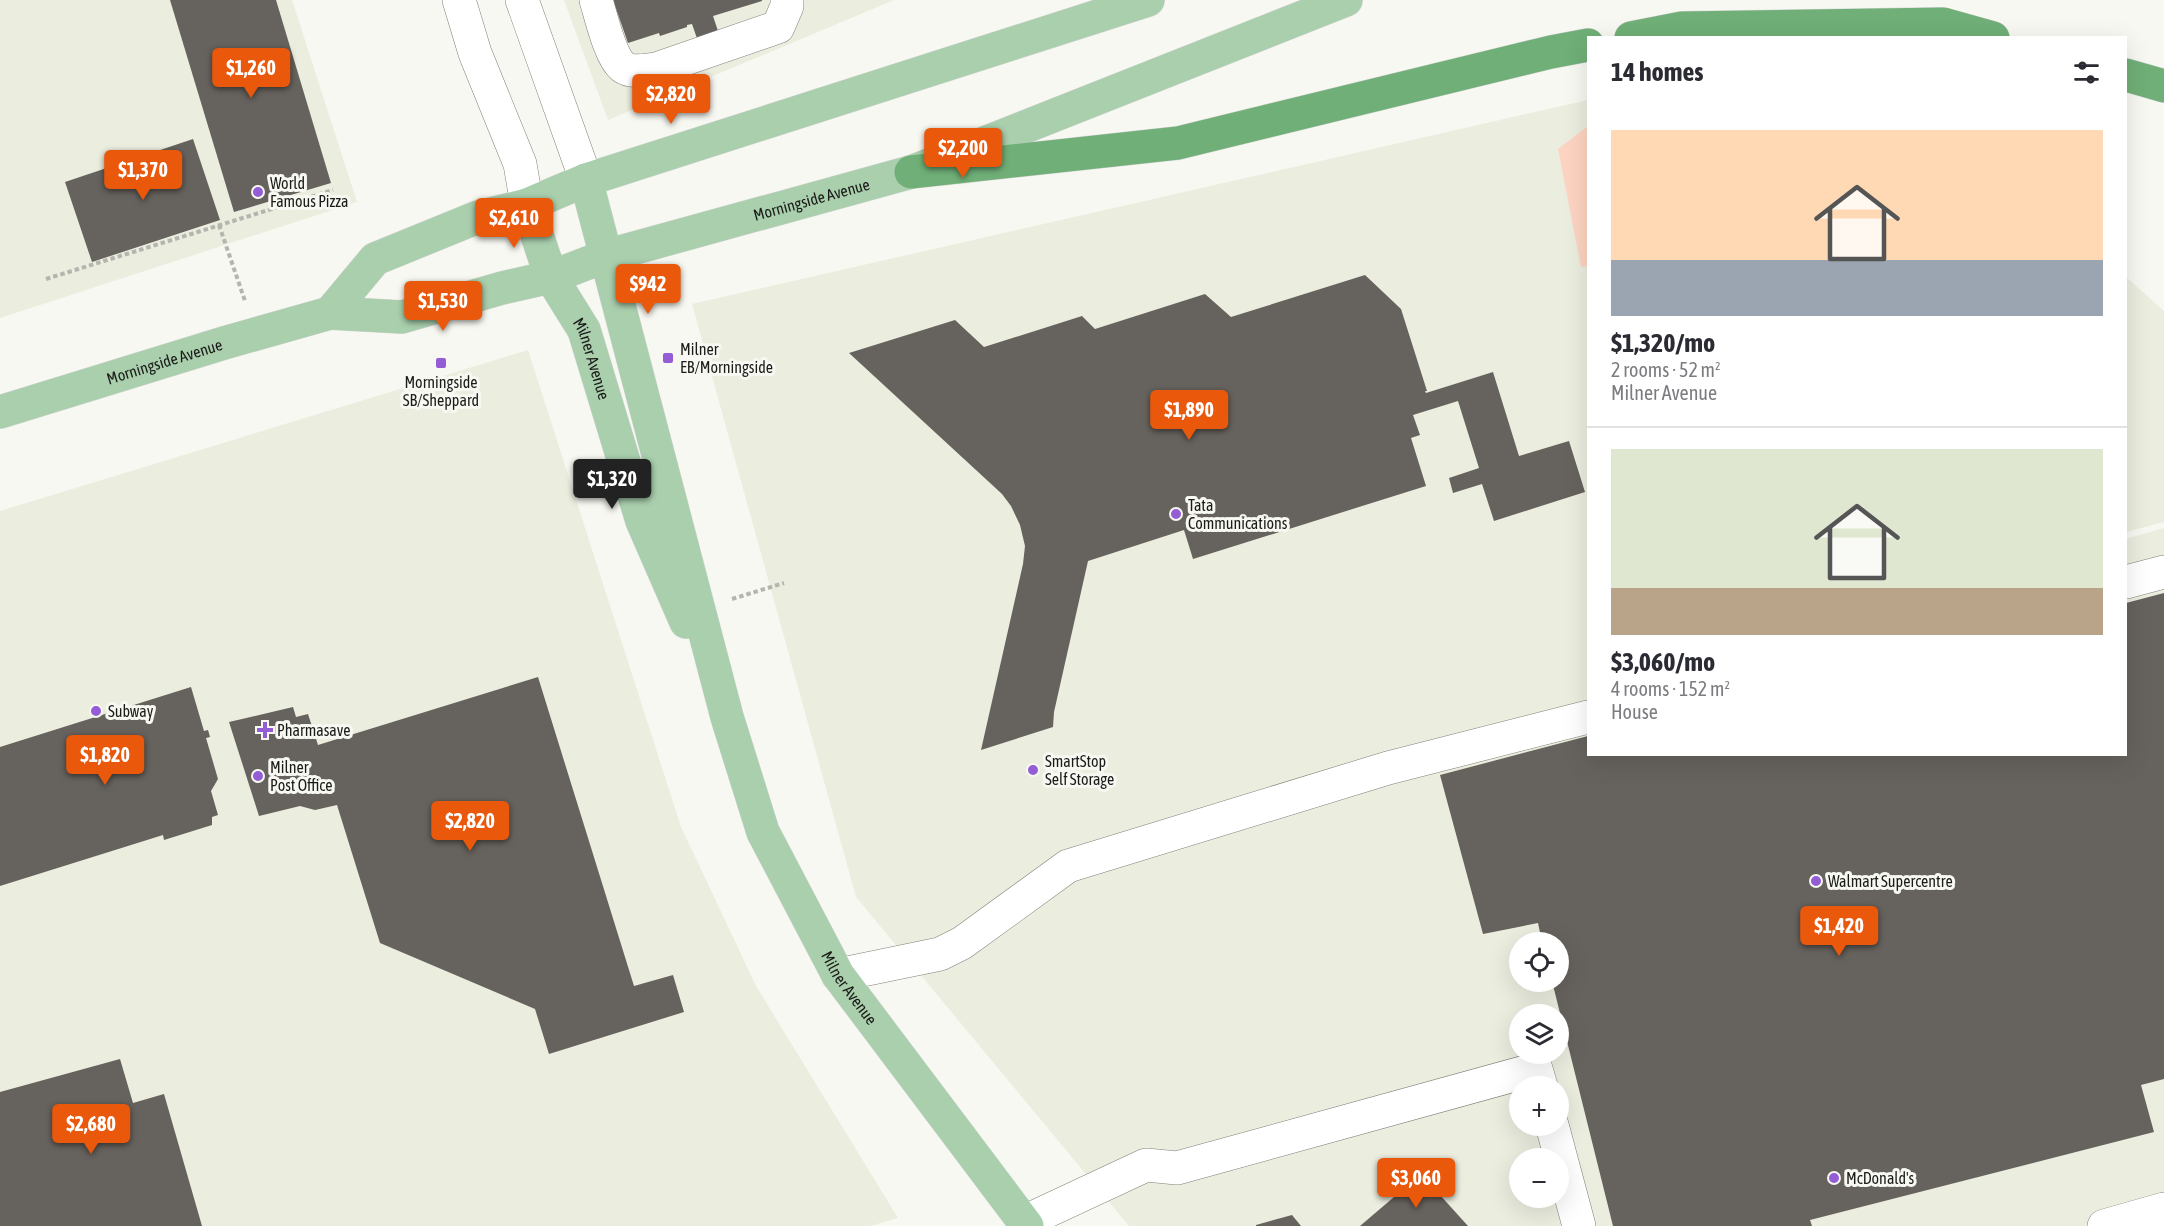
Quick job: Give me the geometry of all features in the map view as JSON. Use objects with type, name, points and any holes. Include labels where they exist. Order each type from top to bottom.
[{"type":"highway","points":[[1641,36],[1682,28],[1943,24],[1986,36]]},
{"type":"highway","points":[[911,172],[1178,143],[1587,45]]},
{"type":"highway","points":[[2127,75],[2164,86]]},
{"type":"main road","points":[[330,313],[375,259],[478,217],[526,205],[586,180],[1148,0]]},
{"type":"main road","name":"Morningside Avenue","points":[[0,412],[330,313],[402,317],[502,288],[551,277],[606,256],[911,172],[1346,0]]},
{"type":"main road","name":"Milner Avenue","points":[[586,180],[728,717],[763,832],[838,975],[1026,1224]]},
{"type":"main road","name":"Milner Avenue","points":[[526,205],[551,277],[584,330],[642,521],[728,717]]},
{"type":"street","name":"Milner Avenue","points":[[459,0],[475,53],[520,164],[526,205]]},
{"type":"street","name":"Milner Avenue","points":[[522,0],[586,180]]},
{"type":"street","points":[[596,0],[615,58],[624,68],[635,70],[656,69],[778,27],[787,6],[787,0]]},
{"type":"street","points":[[2127,582],[2164,572]]},
{"type":"street","points":[[838,975],[940,954],[962,944],[1068,866],[1388,768],[1587,717]]},
{"type":"street","points":[[1514,1076],[1536,1070],[1538,1076]]},
{"type":"street","points":[[1026,1224],[1146,1165],[1177,1168],[1509,1077]]},
{"type":"street","points":[[1555,1136],[1579,1226]]},
{"type":"street","points":[[2104,1226],[2164,1209]]},
{"type":"path","points":[[46,279],[333,189]]},
{"type":"path","points":[[219,225],[256,335]]},
{"type":"path","points":[[731,599],[784,583]]},
{"type":"shaded area","points":[[0,0],[292,0],[357,202],[0,318]]},
{"type":"shaded area","points":[[564,0],[894,0],[608,120]]},
{"type":"shaded area","points":[[1587,100],[1587,756],[2127,756],[2127,539],[2164,528],[2164,1226],[1129,1226],[856,897],[692,304]]},
{"type":"shaded area","points":[[1587,127],[1587,266],[1581,267],[1558,149]]},
{"type":"shaded area","points":[[2127,278],[2164,311],[2164,522],[2127,532]]},
{"type":"shaded area","points":[[528,350],[681,827],[756,986],[898,1218],[870,1226],[0,1226],[0,511]]},
{"type":"building","points":[[170,0],[276,0],[331,183],[234,212]]},
{"type":"building","points":[[613,0],[762,1],[713,16],[720,37],[699,44],[692,24],[660,36],[659,33],[628,43]]},
{"type":"building","points":[[193,139],[220,220],[92,262],[65,182]]},
{"type":"building","name":"Tata Communications","points":[[1365,275],[1401,309],[1426,393],[1493,372],[1519,456],[1569,441],[1585,492],[1494,521],[1482,484],[1453,493],[1449,478],[1479,468],[1458,401],[1413,415],[1420,435],[1411,438],[1426,486],[1193,559],[1184,530],[1088,561],[1054,712],[1053,727],[981,750],[1023,564],[1025,546],[1020,525],[1002,494],[849,353],[955,320],[984,347],[1082,316],[1095,329],[1205,294],[1231,317]]},
{"type":"building","name":"Walmart Supercentre","points":[[2164,593],[2164,1079],[2141,1085],[2154,1132],[1810,1220],[1812,1226],[1613,1226],[1569,1049],[1569,1004],[1558,1004],[1555,992],[1569,992],[1569,932],[1540,932],[1538,923],[1483,934],[1440,775],[1587,736],[1587,756],[2127,756],[2127,603]]},
{"type":"building","points":[[538,677],[634,986],[673,975],[684,1012],[549,1054],[535,1009],[380,943],[337,805],[315,810],[300,806],[259,816],[229,722],[293,707],[296,717],[308,714],[318,745]]},
{"type":"building","points":[[191,687],[204,731],[208,730],[210,737],[206,738],[218,779],[211,791],[218,815],[212,817],[212,825],[164,840],[163,835],[0,886],[0,747]]},
{"type":"building","points":[[120,1059],[133,1103],[164,1094],[202,1226],[0,1226],[0,1092]]},
{"type":"building","points":[[1421,1174],[1468,1226],[1360,1226]]},
{"type":"building","points":[[1292,1215],[1301,1226],[1256,1226],[1256,1225]]},
{"type":"place","name":"World Famous Pizza","points":[[258,192]]},
{"type":"place","name":"Milner EB/Morningside","points":[[668,358]]},
{"type":"place","name":"Morningside SB/Sheppard","points":[[441,363]]},
{"type":"place","name":"Tata Communications","points":[[1176,514]]},
{"type":"place","name":"Subway","points":[[96,711]]},
{"type":"place","name":"Pharmasave","points":[[265,730]]},
{"type":"place","name":"SmartStop Self Storage","points":[[1033,770]]},
{"type":"place","name":"Milner Post Office","points":[[258,776]]},
{"type":"place","name":"Walmart Supercentre","points":[[1816,881]]},
{"type":"place","name":"McDonald's","points":[[1834,1178]]}]
